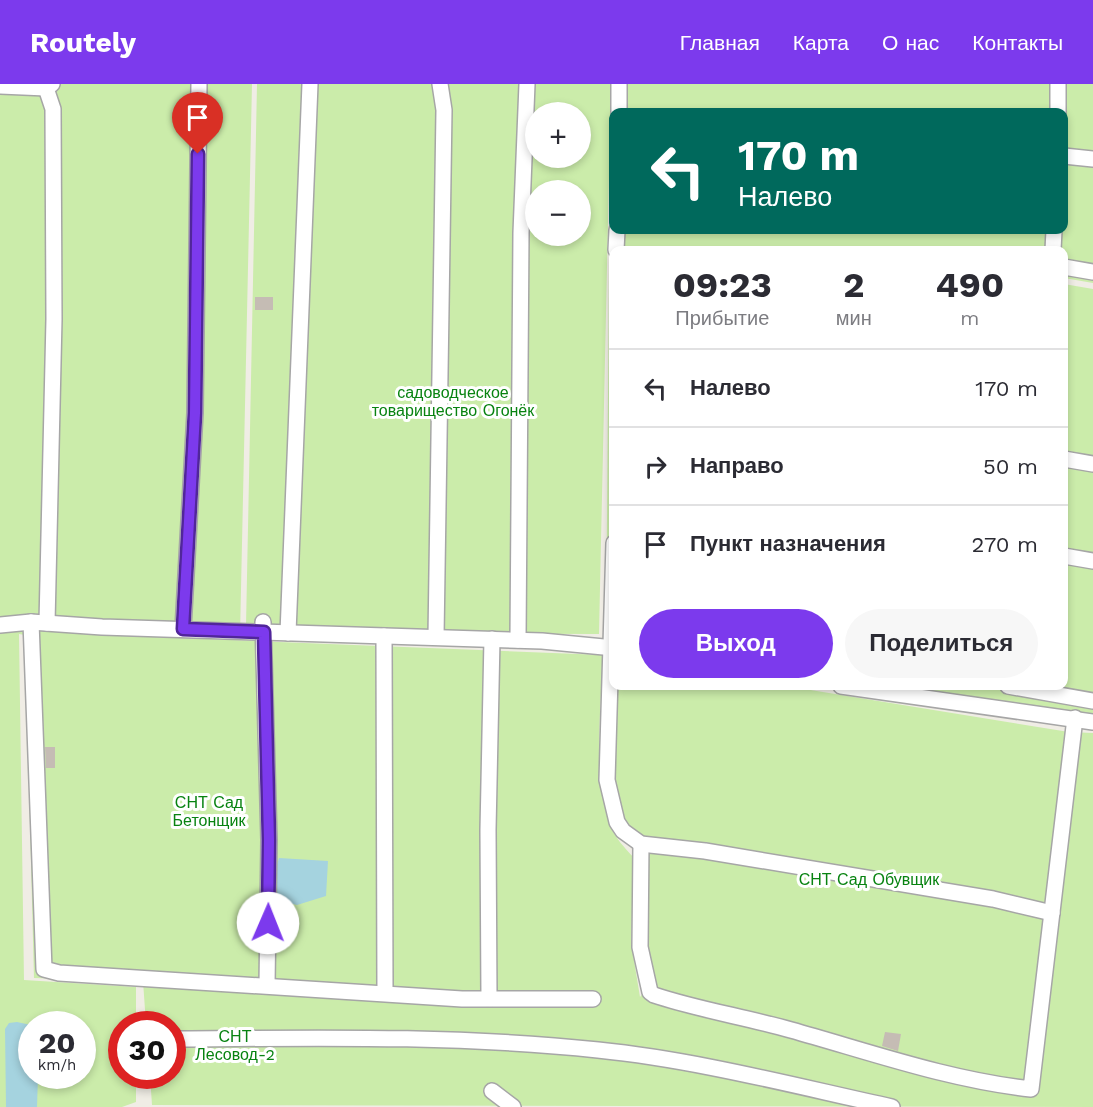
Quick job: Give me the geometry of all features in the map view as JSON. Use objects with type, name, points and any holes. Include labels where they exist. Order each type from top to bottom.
[{"type":"street","points":[[183,629],[195,413],[199,84]]},
{"type":"street","points":[[288,633],[310,84]]},
{"type":"street","points":[[436,638],[444,110],[440,84]]},
{"type":"street","points":[[518,640],[521,233],[527,84]]},
{"type":"street","points":[[619,84],[619,108]]},
{"type":"street","points":[[1058,84],[1058,108]]},
{"type":"street","points":[[0,86],[49,86],[54,108],[54,319],[47,623]]},
{"type":"street","points":[[1068,156],[1093,159]]},
{"type":"street","points":[[1068,268],[1093,272]]},
{"type":"street","points":[[1068,460],[1093,464]]},
{"type":"street","points":[[1068,557],[1093,561]]},
{"type":"street","points":[[0,625],[31,622],[183,629],[263,627],[288,633],[518,640],[609,647]]},
{"type":"street","points":[[31,622],[44,969],[59,973],[489,999],[593,999]]},
{"type":"street","points":[[263,627],[269,840],[267,985]]},
{"type":"street","points":[[384,636],[385,993]]},
{"type":"street","points":[[489,999],[488,830],[492,639]]},
{"type":"street","points":[[610,690],[607,780],[617,822],[623,831],[640,844],[705,851],[993,899],[1052,913]]},
{"type":"street","points":[[872,690],[1093,722]]},
{"type":"street","points":[[1031,690],[1093,701]]},
{"type":"street","points":[[640,844],[640,947],[650,992],[654,995],[1001,1086],[1030,1089],[1075,718]]},
{"type":"street","points":[[186,1039],[375,1038],[516,1042],[600,1050],[745,1075],[892,1107]]},
{"type":"street","points":[[492,1091],[513,1107]]},
{"type":"green space","points":[[0,84],[252,84],[240,635],[133,636],[603,655],[599,741],[601,785],[612,830],[634,858],[631,942],[640,997],[651,982],[643,839],[622,821],[611,787],[614,690],[811,690],[1069,732],[1093,733],[1093,1107],[152,1105],[151,1089],[186,1089],[186,1011],[145,1011],[143,981],[34,978],[25,635],[19,634],[24,980],[136,987],[136,1011],[108,1011],[108,1089],[136,1089],[136,1102],[122,1107],[0,1107]]},
{"type":"green space","name":"садоводческое товарищество Огонёк","points":[[257,84],[611,84],[599,634],[297,633],[246,626]]},
{"type":"green space","points":[[624,84],[1050,84],[1050,108],[623,108]]},
{"type":"green space","points":[[1053,84],[1093,84],[1093,283],[1068,279],[1068,246],[1055,246],[1055,234],[1068,234],[1068,108],[1062,108]]},
{"type":"green space","points":[[620,234],[1048,234],[1047,246],[620,246]]},
{"type":"green space","points":[[609,270],[609,643],[606,643]]},
{"type":"green space","points":[[1068,285],[1093,289],[1093,714],[894,690],[1068,690]]},
{"type":"water","points":[[279,858],[328,861],[326,896],[297,905],[277,900],[276,868]]},
{"type":"water","points":[[18,1022],[18,1089],[38,1089],[37,1107],[6,1107],[5,1029],[9,1023]]},
{"type":"building","points":[[255,297],[273,297],[273,310],[255,310]]},
{"type":"building","points":[[45,747],[55,747],[55,768],[46,768]]},
{"type":"building","points":[[885,1032],[901,1034],[898,1051],[882,1046]]},
{"type":"route","points":[[198,154],[195,413],[183,629],[264,632],[269,840],[268,923]]},
{"type":"park label","name":"СНТ Сад Бетонщик","points":[[209,811]]},
{"type":"park label","name":"СНТ Сад Обувщик","points":[[869,879]]},
{"type":"park label","name":"СНТ Лесовод-2","points":[[235,1045]]}]
